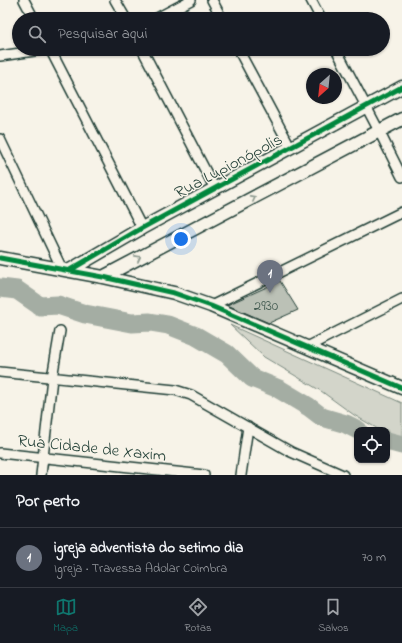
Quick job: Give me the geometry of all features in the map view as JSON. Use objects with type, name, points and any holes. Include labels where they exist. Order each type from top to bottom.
[{"type":"street","points":[[24,0],[30,12]]},
{"type":"street","points":[[115,0],[122,12]]},
{"type":"street","points":[[168,12],[191,0]]},
{"type":"street","points":[[212,0],[218,12]]},
{"type":"street","points":[[311,0],[317,12]]},
{"type":"street","points":[[0,56],[12,54]]},
{"type":"street","points":[[53,56],[142,228]]},
{"type":"street","points":[[146,56],[215,189]]},
{"type":"street","points":[[242,56],[290,148]]},
{"type":"street","points":[[340,56],[402,177]]},
{"type":"street","name":"Rua Lupionópolis","points":[[66,270],[402,88]]},
{"type":"street","points":[[103,276],[402,119]]},
{"type":"street","points":[[0,139],[66,270]]},
{"type":"street","points":[[211,306],[402,212]]},
{"type":"street","points":[[0,258],[103,276],[174,293],[211,306],[402,388]]},
{"type":"street","points":[[308,347],[402,300]]},
{"type":"street","points":[[42,475],[52,378],[60,331]]},
{"type":"street","points":[[0,372],[175,390],[191,395],[324,471],[343,475]]},
{"type":"street","points":[[241,475],[248,428]]},
{"type":"street","name":"Rua Cidade de Xaxim","points":[[0,452],[204,475]]},
{"type":"shaded area","points":[[230,325],[402,403],[402,437],[390,433],[390,427],[375,427],[354,415],[321,391],[264,357]]},
{"type":"building","points":[[280,281],[298,310],[269,323],[227,305]]},
{"type":"waterway","points":[[0,288],[17,290],[40,306],[58,305],[85,314],[132,323],[150,322],[168,325],[196,336],[227,354],[252,378],[279,389],[309,407],[322,417],[354,428]]},
{"type":"waterway","points":[[390,442],[402,445]]},
{"type":"cycle path","points":[[70,270],[142,228],[402,87]]},
{"type":"cycle path","points":[[0,258],[103,277],[174,293],[211,306],[402,388]]},
{"type":"place","name":"igreja adventista do setimo dia","points":[[270,293]]}]
